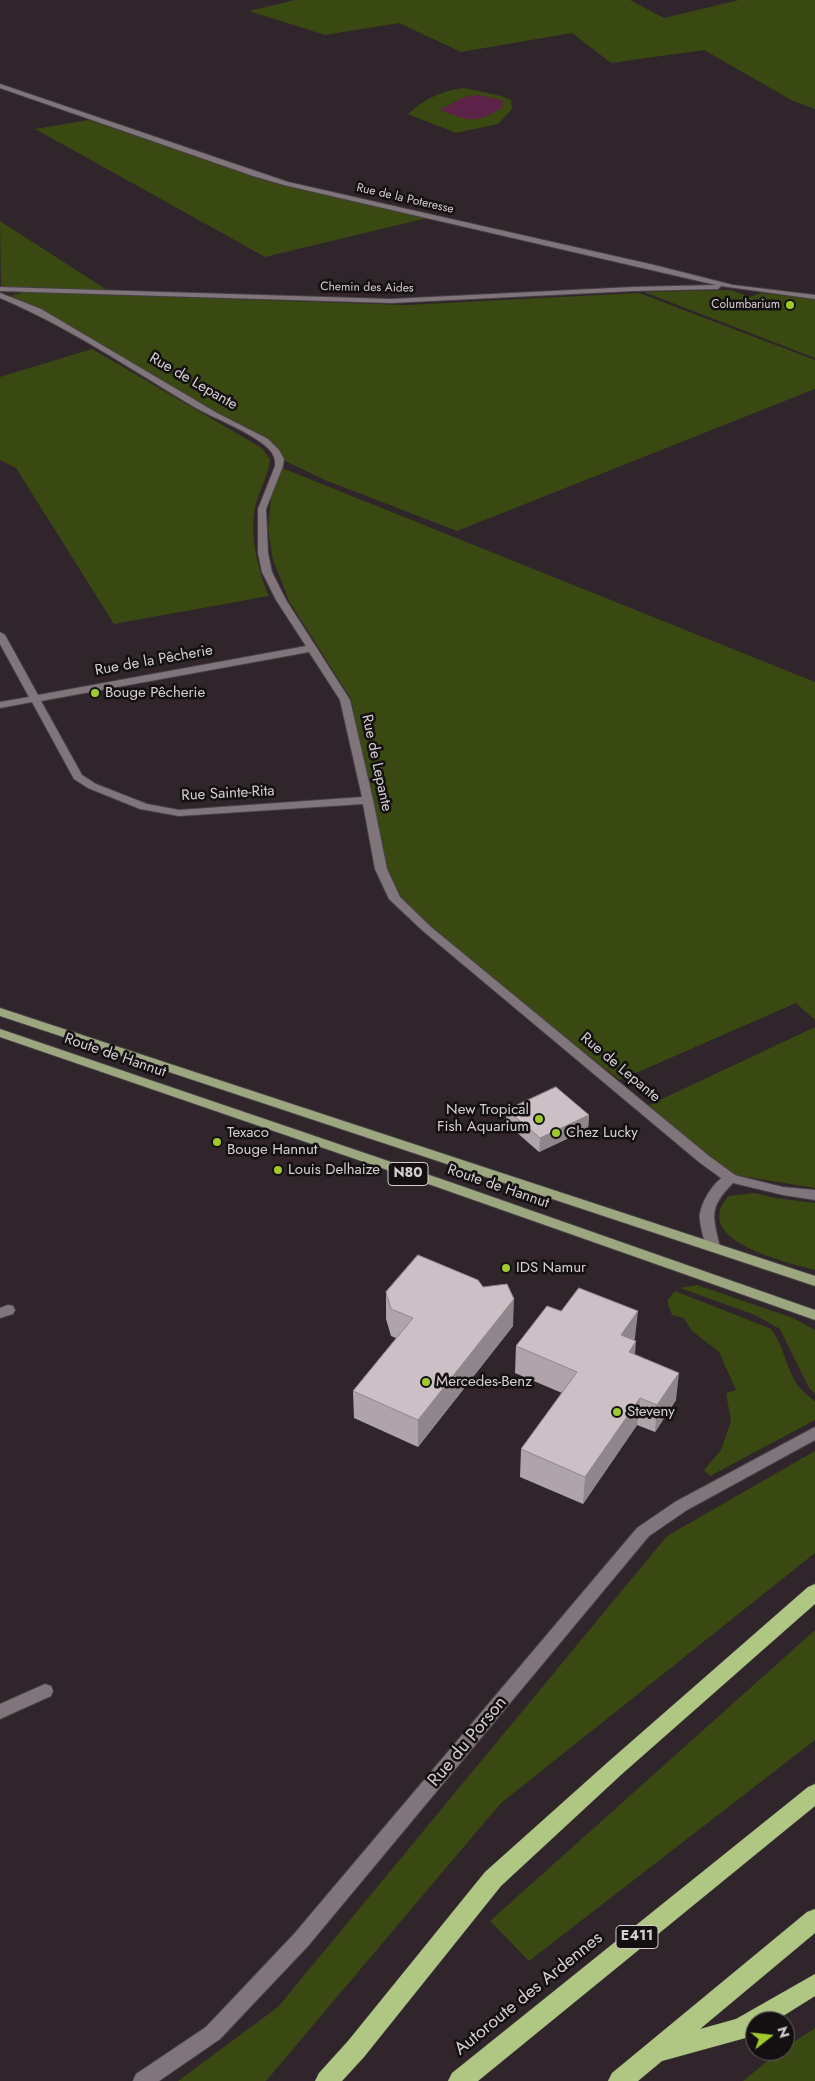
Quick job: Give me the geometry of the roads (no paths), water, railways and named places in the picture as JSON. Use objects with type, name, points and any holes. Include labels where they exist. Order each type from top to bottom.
[{"type":"highway","points":[[327,2081],[356,2049],[493,1879],[615,1768],[815,1592]]},
{"type":"highway","name":"Autoroute des Ardennes","points":[[460,2081],[815,1793]]},
{"type":"highway","points":[[620,2081],[815,1919]]},
{"type":"highway","points":[[657,2051],[741,2029],[815,1984]]},
{"type":"main road","name":"Route de Hannut","points":[[0,1012],[815,1281]]},
{"type":"main road","name":"Route de Hannut","points":[[0,1034],[560,1225],[815,1315]]},
{"type":"street","name":"Rue de la Poteresse","points":[[0,86],[255,175],[286,184],[654,267],[733,287],[815,297]]},
{"type":"street","name":"Chemin des Aides","points":[[0,289],[391,301],[633,289],[733,287]]},
{"type":"street","name":"Rue de Lepante","points":[[0,295],[38,311],[214,415],[265,440],[275,450],[280,459],[262,509],[263,553],[267,572],[281,600],[345,700],[368,800],[381,868],[395,899],[435,936],[697,1153],[730,1178],[783,1191],[815,1195]]},
{"type":"street","name":"Rue Sainte-Rita","points":[[0,635],[78,777],[92,786],[144,806],[178,813],[368,800]]},
{"type":"street","name":"Rue de la Pêcherie","points":[[0,705],[313,648]]},
{"type":"street","points":[[713,1247],[706,1214],[716,1192],[730,1178]]},
{"type":"street","name":"Rue du Porson","points":[[143,2081],[213,2033],[301,1940],[643,1532],[681,1506],[815,1433]]},
{"type":"street","points":[[0,1712],[45,1690]]},
{"type":"place","name":"Columbarium","points":[[790,305]]},
{"type":"place","name":"Bouge Pêcherie","points":[[95,693]]},
{"type":"place","name":"New Tropical Fish Aquarium","points":[[539,1119]]},
{"type":"place","name":"Chez Lucky","points":[[556,1133]]},
{"type":"place","name":"Texaco Bouge Hannut","points":[[217,1142]]},
{"type":"place","name":"Louis Delhaize","points":[[278,1170]]},
{"type":"place","name":"IDS Namur","points":[[506,1268]]},
{"type":"place","name":"Mercedes-Benz","points":[[426,1382]]},
{"type":"place","name":"Steveny","points":[[617,1412]]}]
